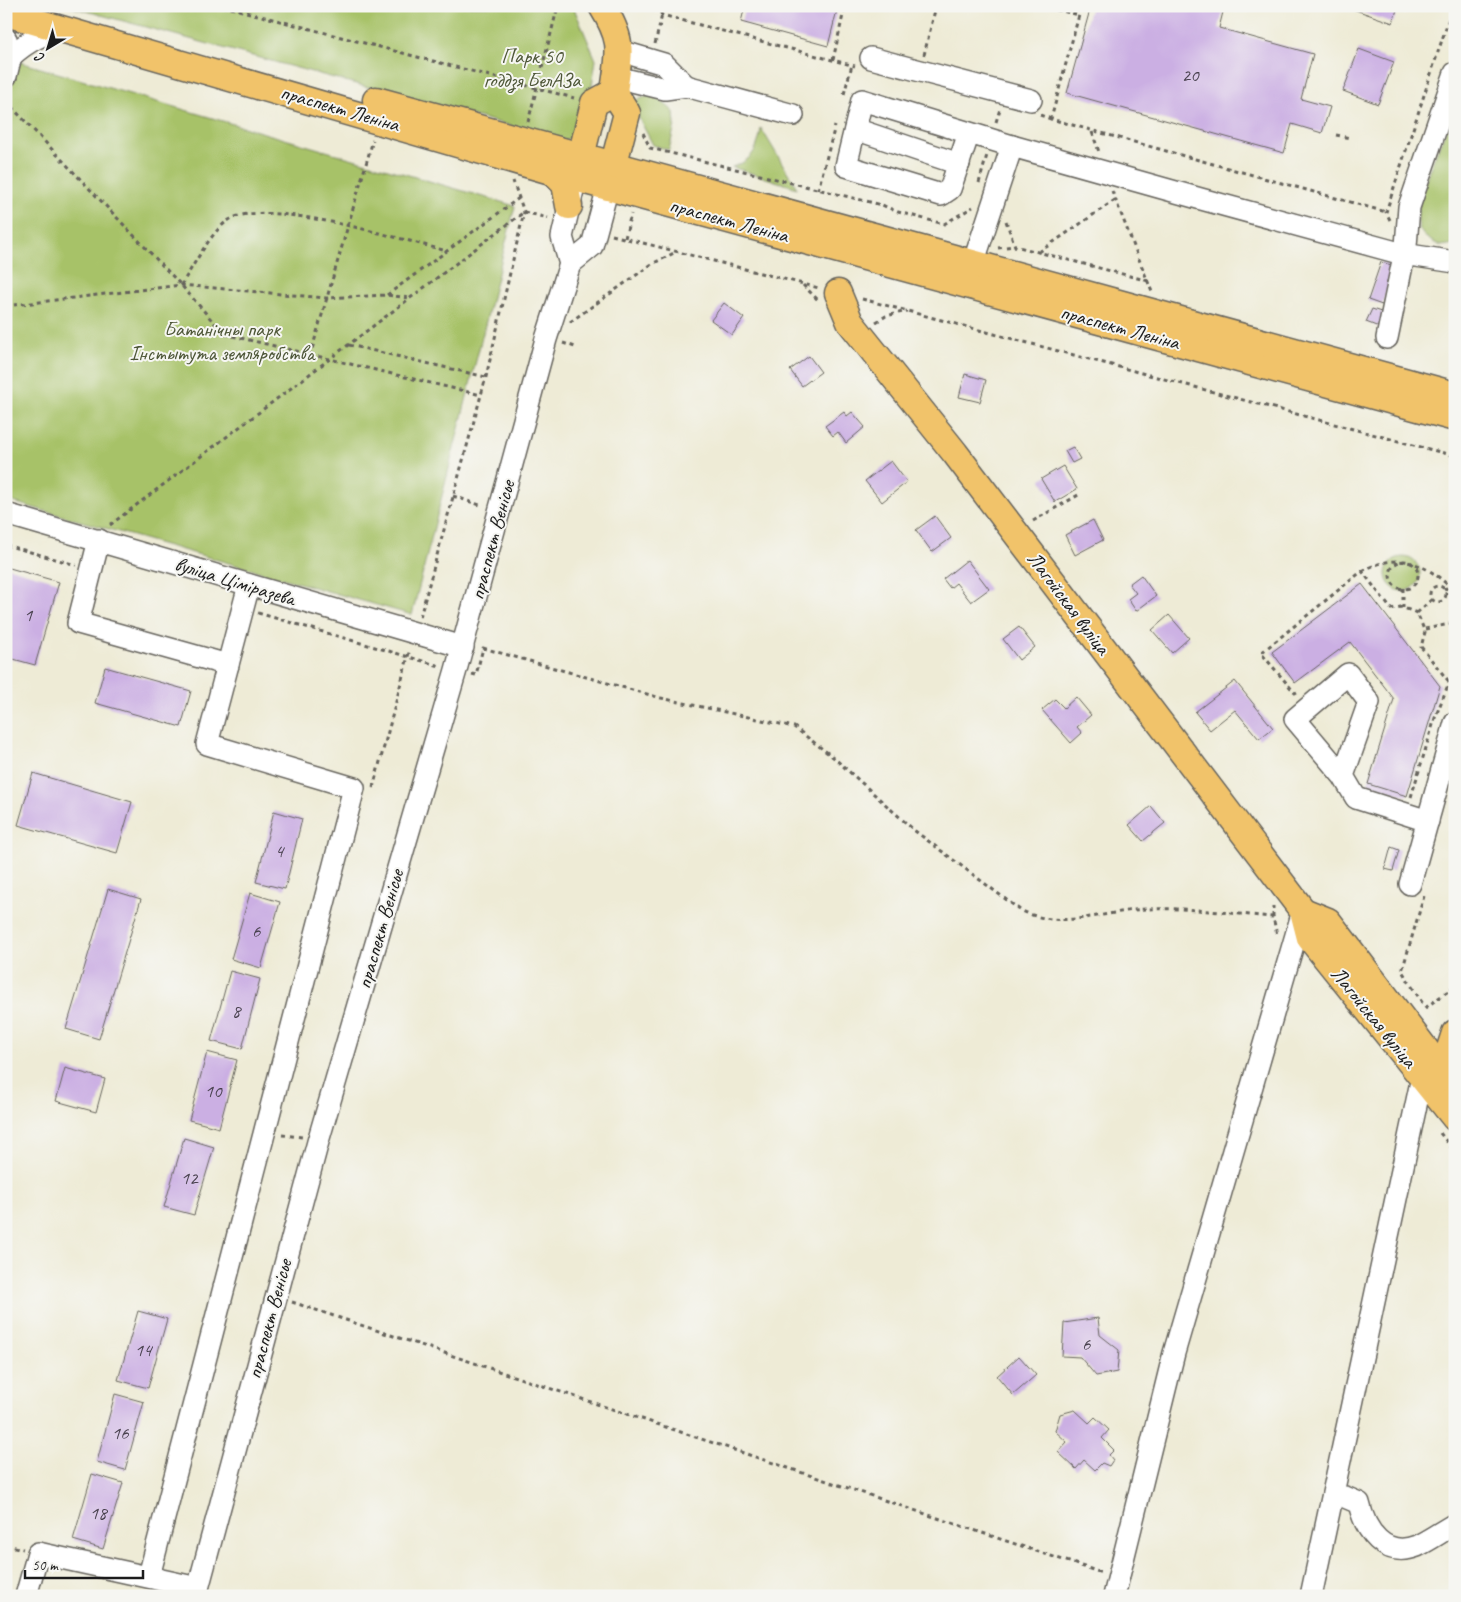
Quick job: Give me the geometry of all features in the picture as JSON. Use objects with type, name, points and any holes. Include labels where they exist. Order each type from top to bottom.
[{"type":"main road","name":"праспект Леніна","points":[[46,6],[569,169]]},
{"type":"main road","points":[[567,215],[565,184],[569,169],[608,91],[620,51],[617,36],[602,6]]},
{"type":"main road","name":"праспект Леніна","points":[[6,13],[569,169],[610,176],[969,274],[1455,418]]},
{"type":"main road","points":[[608,91],[627,113],[610,176]]},
{"type":"main road","name":"праспект Леніна","points":[[969,274],[1455,395]]},
{"type":"main road","name":"Лагойская вуліца","points":[[838,293],[850,322],[955,453],[1303,911],[1328,921],[1437,1078],[1455,1118]]},
{"type":"main road","points":[[1437,1078],[1453,1037]]},
{"type":"street","points":[[8,57],[25,43],[39,36],[63,30]]},
{"type":"street","points":[[620,51],[664,64],[686,86]]},
{"type":"street","points":[[861,62],[920,71],[1031,100]]},
{"type":"street","points":[[1387,338],[1404,254],[1409,207],[1455,73]]},
{"type":"street","points":[[608,91],[665,89],[686,86],[793,115]]},
{"type":"street","points":[[969,134],[950,189],[941,195],[846,166],[862,100],[969,134],[1404,254],[1455,262]]},
{"type":"street","points":[[855,130],[959,164]]},
{"type":"street","points":[[969,274],[1012,146]]},
{"type":"street","points":[[567,215],[562,236],[570,264],[592,246],[610,176]]},
{"type":"street","name":"праспект Венісье","points":[[197,1592],[322,1128],[456,670],[473,648],[500,512],[546,339],[570,264]]},
{"type":"street","name":"вуліца Ціміразева","points":[[6,514],[473,648]]},
{"type":"street","points":[[96,539],[78,623],[228,665]]},
{"type":"street","points":[[149,1576],[354,788],[207,744],[250,585]]},
{"type":"street","points":[[1418,886],[1428,821],[1455,723]]},
{"type":"street","points":[[1343,776],[1356,798],[1428,821]]},
{"type":"street","points":[[1117,1587],[1174,1353],[1303,911]]},
{"type":"street","points":[[1325,1596],[1437,1078]]},
{"type":"street","points":[[1311,1596],[1437,1078]]},
{"type":"street","points":[[1345,1497],[1359,1503],[1363,1520],[1370,1533],[1381,1542],[1395,1548],[1407,1549],[1417,1546],[1455,1524]]},
{"type":"street","points":[[26,1596],[38,1553],[149,1576],[197,1592]]},
{"type":"path","points":[[223,6],[537,88],[608,91]]},
{"type":"path","points":[[537,88],[558,6]]},
{"type":"path","points":[[656,6],[662,15],[834,60],[861,62]]},
{"type":"path","points":[[834,60],[845,6]]},
{"type":"path","points":[[920,71],[936,6]]},
{"type":"path","points":[[1041,6],[1078,15],[1051,119],[1386,212]]},
{"type":"path","points":[[6,101],[181,285],[224,334],[310,356],[481,395]]},
{"type":"path","points":[[995,248],[1015,246],[1148,281],[1115,200],[1092,131]]},
{"type":"path","points":[[642,132],[650,148],[882,205],[898,212],[944,224],[972,207],[990,210],[1004,216],[1015,246]]},
{"type":"path","points":[[1336,135],[1350,138]]},
{"type":"path","points":[[310,356],[373,139]]},
{"type":"path","points":[[512,180],[524,212]]},
{"type":"path","points":[[387,295],[519,198]]},
{"type":"path","points":[[1038,252],[1115,200]]},
{"type":"path","points":[[96,539],[524,212],[567,215]]},
{"type":"path","points":[[181,285],[216,232],[229,220],[241,216],[270,213],[303,216],[446,251]]},
{"type":"path","points":[[596,230],[1455,456]]},
{"type":"path","points":[[568,324],[652,264],[678,251]]},
{"type":"path","points":[[6,306],[181,285],[326,298],[387,295],[410,298]]},
{"type":"path","points":[[560,353],[564,337]]},
{"type":"path","points":[[349,345],[486,377]]},
{"type":"path","points":[[1016,533],[1080,494]]},
{"type":"path","points":[[453,496],[500,512]]},
{"type":"path","points":[[6,545],[84,568]]},
{"type":"path","points":[[1362,571],[1385,562],[1404,561],[1427,568],[1455,592]]},
{"type":"path","points":[[1404,561],[1413,564],[1418,575],[1415,583],[1403,588],[1395,585],[1391,572],[1396,564],[1404,561]]},
{"type":"path","points":[[1444,590],[1455,581]]},
{"type":"path","points":[[1440,587],[1444,590],[1446,594],[1442,601],[1437,602],[1432,599],[1430,593],[1432,589],[1440,587]]},
{"type":"path","points":[[1403,588],[1403,608]]},
{"type":"path","points":[[1432,599],[1417,613],[1424,629],[1421,647],[1455,689]]},
{"type":"path","points":[[243,609],[476,675],[473,648]]},
{"type":"path","points":[[1424,629],[1455,623]]},
{"type":"path","points":[[473,648],[485,638]]},
{"type":"path","points":[[473,648],[660,698],[794,728],[833,757],[915,831],[1020,910],[1034,917],[1046,920],[1068,920],[1147,909],[1186,909],[1273,918],[1280,943]]},
{"type":"path","points":[[1452,684],[1455,674]]},
{"type":"path","points":[[1418,886],[1402,971],[1425,1007]]},
{"type":"path","points":[[275,1297],[1117,1587]]},
{"type":"green space","name":"Парк 50 годдзя БелАЗа","points":[[68,6],[573,6],[596,60],[587,117],[572,138],[563,140]]},
{"type":"green space","name":"Батанічны парк Інстытута земляробства","points":[[6,58],[515,206],[412,615],[6,500]]},
{"type":"green space","points":[[647,96],[658,98],[674,112],[675,125],[669,150],[653,145],[631,103]]},
{"type":"green space","points":[[1449,123],[1455,152],[1455,244],[1441,246],[1428,239],[1422,233],[1418,223],[1418,211],[1426,179]]},
{"type":"green space","points":[[761,128],[797,188],[732,167],[745,161],[753,153]]},
{"type":"green space","points":[[1403,557],[1415,562],[1420,574],[1415,586],[1403,591],[1391,586],[1386,574],[1391,562]]},
{"type":"building","points":[[745,6],[838,6],[828,46],[741,22]]},
{"type":"building","points":[[1091,6],[1220,6],[1224,8],[1219,28],[1313,54],[1301,99],[1330,107],[1322,133],[1292,124],[1284,153],[1067,93]]},
{"type":"building","points":[[1344,6],[1398,6],[1393,23]]},
{"type":"building","points":[[1359,49],[1394,62],[1378,104],[1343,91]]},
{"type":"building","points":[[1381,262],[1395,266],[1382,305],[1368,300]]},
{"type":"building","points":[[724,303],[744,318],[732,335],[711,320]]},
{"type":"building","points":[[1372,309],[1384,313],[1379,327],[1366,322]]},
{"type":"building","points":[[809,356],[821,372],[802,386],[790,370]]},
{"type":"building","points":[[965,374],[986,380],[980,402],[959,397]]},
{"type":"building","points":[[844,412],[847,416],[852,412],[865,427],[846,443],[838,432],[833,436],[825,426]]},
{"type":"building","points":[[1073,447],[1080,459],[1072,463],[1065,451]]},
{"type":"building","points":[[891,461],[907,482],[882,502],[865,481]]},
{"type":"building","points":[[1063,466],[1077,489],[1055,502],[1041,479]]},
{"type":"building","points":[[935,516],[951,538],[932,552],[916,530]]},
{"type":"building","points":[[1093,520],[1103,540],[1075,555],[1065,535]]},
{"type":"building","points":[[967,560],[989,589],[971,602],[956,583],[950,588],[943,579]]},
{"type":"building","points":[[6,567],[59,582],[35,665],[6,657]]},
{"type":"building","points":[[1141,575],[1156,596],[1136,611],[1128,599],[1136,593],[1129,584]]},
{"type":"building","points":[[1362,584],[1440,686],[1407,796],[1368,784],[1394,699],[1350,642],[1295,683],[1272,652]]},
{"type":"building","points":[[1169,615],[1189,638],[1172,653],[1152,630]]},
{"type":"building","points":[[1019,627],[1035,647],[1019,660],[1003,639]]},
{"type":"building","points":[[105,667],[191,691],[181,727],[95,703]]},
{"type":"building","points":[[1235,681],[1273,728],[1259,739],[1235,710],[1210,730],[1195,712]]},
{"type":"building","points":[[1076,697],[1091,715],[1077,727],[1082,733],[1071,743],[1042,710],[1055,699],[1064,708]]},
{"type":"building","points":[[33,773],[132,802],[117,853],[18,825]]},
{"type":"building","points":[[1151,806],[1165,823],[1143,841],[1129,825]]},
{"type":"building","points":[[274,811],[302,819],[285,889],[256,882]]},
{"type":"building","points":[[1391,847],[1399,850],[1393,871],[1385,869]]},
{"type":"building","points":[[108,889],[141,899],[99,1039],[66,1029]]},
{"type":"building","points":[[250,893],[280,902],[261,968],[231,959]]},
{"type":"building","points":[[230,971],[260,979],[242,1049],[211,1041]]},
{"type":"building","points":[[207,1052],[237,1060],[219,1128],[189,1120]]},
{"type":"building","points":[[65,1068],[105,1079],[96,1112],[56,1101]]},
{"type":"building","points":[[184,1138],[214,1147],[194,1215],[164,1207]]},
{"type":"building","points":[[138,1311],[167,1319],[148,1388],[118,1380]]},
{"type":"building","points":[[1098,1318],[1100,1335],[1119,1350],[1117,1372],[1096,1376],[1080,1357],[1062,1356],[1064,1323]]},
{"type":"building","points":[[1019,1356],[1036,1375],[1013,1395],[997,1376]]},
{"type":"building","points":[[115,1394],[144,1402],[125,1470],[97,1462]]},
{"type":"building","points":[[1075,1410],[1089,1423],[1095,1417],[1109,1430],[1102,1438],[1114,1450],[1109,1455],[1113,1460],[1109,1466],[1102,1463],[1095,1470],[1084,1460],[1076,1469],[1058,1452],[1067,1442],[1055,1431],[1060,1414]]},
{"type":"building","points":[[92,1474],[123,1483],[103,1549],[73,1540]]}]
